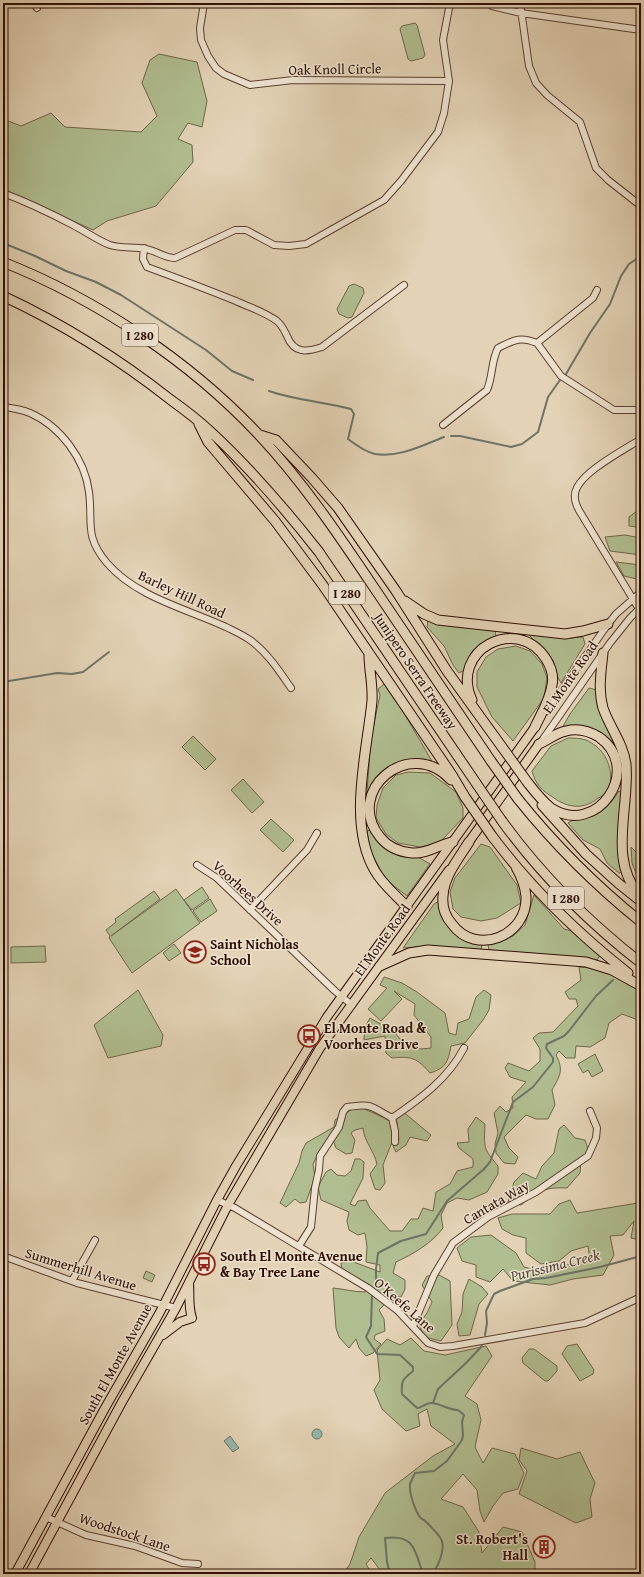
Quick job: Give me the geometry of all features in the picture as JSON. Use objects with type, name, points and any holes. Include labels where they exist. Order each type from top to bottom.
[{"type":"highway","name":"Junipero Serra Freeway","points":[[3,262],[86,301],[143,337],[214,392],[259,435],[316,503],[518,800],[542,830],[572,861],[609,896],[641,922]]},
{"type":"highway","name":"Junipero Serra Freeway","points":[[3,296],[77,335],[140,375],[217,438],[267,489],[319,552],[502,821],[540,870],[563,895],[618,946],[641,963]]},
{"type":"highway","points":[[196,420],[208,442],[289,540],[322,584],[452,775],[465,797],[516,867],[572,926],[600,951],[641,982]]},
{"type":"highway","points":[[259,435],[276,440],[338,508],[396,591],[447,671],[540,798],[552,808],[566,814],[575,815],[590,812],[609,797],[615,786],[617,772],[615,758],[608,746],[598,737],[582,731],[567,731],[559,733],[539,744]]},
{"type":"highway","points":[[396,591],[410,605],[424,614],[446,622],[565,634],[608,624]]},
{"type":"highway","points":[[487,726],[469,695],[467,678],[468,669],[475,655],[489,644],[497,640],[516,639],[532,644],[538,649],[552,670],[553,678],[550,694],[535,728]]},
{"type":"highway","points":[[370,654],[369,663],[372,679],[372,700],[360,810],[362,832],[367,856],[375,871],[384,884],[407,907]]},
{"type":"highway","points":[[603,654],[600,685],[602,701],[607,718],[620,741],[626,764],[622,844],[624,861],[630,882],[641,897]]},
{"type":"highway","points":[[453,842],[421,853],[405,852],[389,845],[378,835],[372,822],[370,809],[372,795],[378,782],[388,772],[403,765],[418,763],[440,770],[450,779],[465,797]]},
{"type":"highway","points":[[528,783],[538,800],[570,837],[612,878],[641,900]]},
{"type":"highway","points":[[469,842],[449,876],[443,896],[446,916],[454,928],[466,936],[481,941],[497,939],[504,936],[517,925],[524,910],[526,896],[521,877],[516,867]]},
{"type":"highway","points":[[380,966],[410,953],[428,950],[574,960],[599,965],[612,970],[641,986]]},
{"type":"main road","name":"El Monte Road","points":[[236,1166],[324,1023],[535,728]]},
{"type":"main road","name":"El Monte Road","points":[[176,1308],[228,1204],[320,1048],[539,744]]},
{"type":"main road","name":"South El Monte Avenue","points":[[15,1574],[105,1408],[163,1306],[236,1166]]},
{"type":"main road","points":[[161,1336],[180,1322],[192,1318],[189,1308],[189,1282]]},
{"type":"main road","name":"South El Monte Avenue","points":[[29,1574],[122,1402],[176,1308]]},
{"type":"street","name":"Oak Knoll Circle","points":[[204,3],[200,28],[202,40],[208,56],[216,68],[224,74],[250,85],[297,80],[449,81]]},
{"type":"street","points":[[3,193],[28,203],[108,244],[117,247],[144,248],[152,250],[168,258],[175,258],[235,230],[246,230],[274,245],[289,246],[306,244],[384,200],[438,132],[444,113],[449,81],[443,40],[450,3]]},
{"type":"street","points":[[488,3],[492,6],[521,13],[641,30]]},
{"type":"street","points":[[520,3],[529,66],[536,83],[547,95],[580,122],[596,168],[608,180],[641,206]]},
{"type":"street","points":[[144,248],[143,260],[147,267],[204,288],[265,314],[283,326],[290,344],[297,349],[303,350],[311,350],[322,347],[404,285]]},
{"type":"street","points":[[537,343],[592,298],[597,290]]},
{"type":"street","points":[[443,425],[487,390],[491,382],[493,358],[498,348],[516,339],[527,339],[537,343],[561,376],[614,410],[641,410]]},
{"type":"street","name":"Barley Hill Road","points":[[3,407],[19,409],[30,413],[60,434],[70,446],[81,464],[87,482],[90,501],[90,529],[95,545],[99,553],[118,574],[135,587],[201,615],[251,641],[264,654],[291,688]]},
{"type":"street","points":[[640,608],[632,599],[575,504],[574,496],[577,487],[584,477],[641,439]]},
{"type":"street","name":"El Monte Road","points":[[535,728],[608,624],[616,614],[641,592]]},
{"type":"street","name":"El Monte Road","points":[[539,744],[625,624],[640,608]]},
{"type":"street","points":[[250,910],[307,850],[317,833]]},
{"type":"street","name":"Voorhees Drive","points":[[197,864],[217,878],[352,1005]]},
{"type":"street","points":[[392,1118],[441,1080],[454,1064],[464,1048]]},
{"type":"street","points":[[300,1246],[310,1227],[320,1156],[339,1127],[346,1107],[364,1104],[373,1106],[392,1118],[395,1131],[395,1142]]},
{"type":"street","name":"Cantata Way","points":[[413,1326],[434,1275],[453,1243],[488,1217],[536,1192],[588,1156],[596,1138],[597,1128],[590,1111]]},
{"type":"street","name":"O'Keefe Lane","points":[[217,1200],[228,1204],[368,1288],[381,1297],[413,1326],[428,1343],[440,1346],[453,1346],[585,1323],[641,1297]]},
{"type":"street","points":[[72,1280],[95,1240]]},
{"type":"street","name":"Summerhill Avenue","points":[[3,1256],[72,1280],[163,1306],[176,1308]]},
{"type":"street","name":"Woodstock Lane","points":[[46,1517],[86,1535],[135,1546],[182,1563],[198,1564]]},
{"type":"green space","points":[[415,23],[417,25],[425,55],[423,58],[411,61],[408,59],[400,29],[402,26]]},
{"type":"green space","points":[[159,54],[197,62],[207,101],[202,127],[188,123],[178,139],[192,145],[193,162],[156,206],[107,221],[93,230],[3,189],[3,119],[21,126],[51,113],[65,127],[141,132],[157,116],[142,83],[150,60]]},
{"type":"green space","points":[[354,284],[363,288],[364,293],[352,317],[348,318],[339,314],[337,309],[349,286]]},
{"type":"green space","points":[[641,508],[641,522],[637,527],[629,526],[629,517]]},
{"type":"green space","points":[[625,535],[641,538],[641,555],[610,551],[605,537]]},
{"type":"green space","points":[[616,562],[641,565],[641,580],[624,576]]},
{"type":"green space","points":[[428,620],[444,625],[495,629],[496,637],[468,668],[459,673],[453,665],[444,646],[427,627]]},
{"type":"green space","points":[[528,634],[570,638],[583,637],[585,644],[561,683],[557,676],[553,660]]},
{"type":"green space","points":[[516,646],[530,651],[542,664],[547,678],[544,698],[513,741],[492,717],[477,687],[477,672],[486,657],[498,649]]},
{"type":"green space","points":[[384,684],[404,713],[433,763],[398,766],[385,771],[375,782],[366,806],[371,738],[380,695],[378,689]]},
{"type":"green space","points":[[589,688],[597,690],[617,745],[607,737],[590,728],[562,728],[570,714]]},
{"type":"green space","points":[[193,736],[216,759],[205,770],[182,747]]},
{"type":"green space","points":[[568,738],[584,739],[596,746],[601,750],[610,768],[611,775],[609,787],[606,793],[593,802],[582,806],[570,806],[549,795],[537,784],[532,771],[551,746]]},
{"type":"green space","points":[[408,772],[430,773],[456,792],[463,808],[463,818],[439,843],[420,847],[398,843],[386,834],[376,818],[377,805],[383,788],[396,775]]},
{"type":"green space","points":[[243,779],[264,802],[252,813],[231,790]]},
{"type":"green space","points":[[619,791],[622,793],[625,872],[619,873],[607,863],[600,849],[583,840],[568,823],[577,819],[593,816],[601,812]]},
{"type":"green space","points":[[271,819],[294,840],[283,852],[260,830]]},
{"type":"green space","points":[[370,830],[376,839],[392,853],[418,857],[430,864],[407,896],[385,879],[370,850],[367,831]]},
{"type":"green space","points":[[481,844],[490,847],[517,885],[521,903],[497,918],[481,921],[461,917],[453,909],[450,892],[455,878]]},
{"type":"green space","points":[[631,847],[641,857],[641,886],[632,863]]},
{"type":"green space","points":[[202,887],[209,898],[192,910],[184,900]]},
{"type":"green space","points":[[176,889],[200,923],[132,973],[109,938],[110,936],[106,930],[116,922],[115,919],[154,891],[160,899],[111,936]]},
{"type":"green space","points":[[534,895],[564,929],[576,932],[601,954],[597,960],[489,950],[488,945],[513,936],[525,925]]},
{"type":"green space","points":[[210,899],[217,911],[201,922],[193,911]]},
{"type":"green space","points":[[439,901],[448,925],[458,937],[482,945],[481,950],[432,946],[403,948],[434,904]]},
{"type":"green space","points":[[174,944],[181,953],[169,961],[163,953]]},
{"type":"green space","points":[[45,946],[46,962],[11,963],[11,947]]},
{"type":"green space","points":[[579,967],[605,969],[641,987],[641,1021],[622,1014],[609,1023],[605,1038],[590,1047],[576,1046],[575,1058],[566,1058],[559,1051],[556,1055],[560,1065],[560,1073],[552,1090],[555,1105],[548,1119],[536,1119],[526,1115],[504,1137],[509,1148],[518,1157],[515,1164],[504,1163],[496,1153],[495,1144],[498,1133],[494,1113],[500,1106],[506,1112],[513,1108],[512,1097],[526,1082],[510,1077],[505,1068],[508,1063],[529,1071],[540,1061],[540,1049],[533,1038],[539,1033],[553,1032],[578,1006],[576,999],[569,999],[565,992],[581,980]]},
{"type":"green space","points":[[384,977],[402,983],[417,992],[445,1013],[449,1033],[456,1035],[458,1023],[469,1019],[476,997],[484,990],[491,995],[489,1010],[465,1043],[451,1046],[449,1056],[445,1064],[440,1069],[430,1073],[414,1059],[405,1057],[392,1058],[386,1053],[385,1036],[364,1040],[365,1027],[370,1018],[393,1031],[403,1042],[421,1049],[431,1048],[431,1037],[414,1015],[415,1004],[394,991],[402,999],[381,1021],[368,1009],[387,988],[380,985]]},
{"type":"green space","points":[[138,990],[163,1035],[161,1046],[108,1058],[94,1025]]},
{"type":"green space","points":[[595,1054],[603,1071],[592,1077],[588,1070],[583,1073],[578,1064]]},
{"type":"green space","points":[[359,1106],[395,1125],[392,1142],[383,1165],[385,1183],[380,1190],[375,1189],[370,1174],[377,1164],[365,1137],[363,1128],[355,1130],[351,1133],[355,1140],[352,1153],[346,1154],[336,1148],[332,1137],[320,1150],[313,1164],[315,1177],[306,1202],[300,1203],[295,1199],[286,1207],[280,1203],[299,1163],[306,1143],[334,1127],[335,1120]]},
{"type":"green space","points":[[402,1111],[431,1135],[427,1141],[410,1137],[406,1145],[396,1152],[393,1146],[399,1140],[396,1115]]},
{"type":"green space","points":[[476,1117],[485,1124],[484,1138],[487,1151],[498,1166],[498,1174],[487,1192],[469,1200],[457,1198],[447,1203],[441,1215],[443,1228],[438,1234],[409,1256],[396,1262],[393,1273],[405,1280],[405,1289],[401,1297],[392,1297],[379,1310],[384,1319],[385,1331],[375,1335],[374,1339],[381,1344],[373,1353],[366,1356],[359,1348],[356,1339],[349,1348],[339,1337],[336,1328],[333,1288],[365,1292],[368,1287],[342,1270],[341,1263],[351,1261],[380,1272],[380,1265],[366,1262],[367,1247],[365,1233],[358,1235],[349,1230],[347,1221],[349,1212],[321,1200],[318,1187],[326,1172],[331,1169],[337,1175],[345,1176],[351,1171],[355,1159],[360,1159],[364,1162],[363,1178],[350,1204],[355,1206],[358,1201],[366,1200],[370,1208],[390,1231],[402,1231],[411,1219],[418,1219],[423,1208],[433,1211],[436,1192],[450,1184],[457,1171],[473,1167],[473,1159],[459,1148],[457,1143],[469,1142],[468,1129]]},
{"type":"green space","points":[[564,1125],[575,1138],[585,1140],[588,1149],[581,1161],[580,1173],[567,1188],[547,1189],[533,1196],[521,1205],[508,1202],[514,1182],[523,1173],[536,1179],[542,1166],[554,1153],[559,1129]]},
{"type":"green space","points":[[641,1197],[641,1240],[631,1238],[634,1221],[623,1235],[610,1236],[614,1255],[603,1275],[573,1279],[550,1285],[513,1281],[503,1269],[490,1282],[476,1277],[476,1265],[462,1261],[457,1248],[471,1237],[491,1235],[516,1253],[524,1267],[540,1271],[590,1260],[588,1246],[571,1251],[559,1261],[541,1264],[526,1253],[526,1238],[513,1235],[502,1229],[498,1218],[512,1214],[550,1214],[559,1204],[570,1200],[577,1213],[638,1203]]},
{"type":"green space","points":[[146,1271],[155,1275],[152,1282],[143,1278]]},
{"type":"green space","points":[[439,1275],[450,1281],[452,1325],[441,1341],[424,1337],[419,1324],[427,1313],[432,1302],[422,1285],[427,1276]]},
{"type":"green space","points":[[469,1279],[482,1287],[488,1294],[479,1304],[470,1335],[459,1336],[457,1324],[462,1312],[463,1294]]},
{"type":"green space","points":[[411,1338],[424,1351],[445,1355],[486,1346],[492,1356],[465,1396],[477,1404],[481,1420],[475,1447],[483,1463],[492,1448],[515,1454],[524,1473],[518,1489],[503,1493],[493,1506],[484,1522],[480,1511],[477,1490],[463,1474],[441,1499],[463,1507],[479,1532],[482,1553],[503,1527],[522,1532],[535,1562],[535,1574],[474,1574],[458,1570],[455,1574],[383,1574],[371,1558],[366,1564],[372,1574],[343,1574],[350,1564],[359,1537],[385,1493],[433,1456],[455,1444],[431,1426],[427,1409],[418,1414],[420,1426],[406,1431],[382,1409],[374,1390],[380,1380],[377,1350],[387,1339],[400,1345]]},
{"type":"green space","points":[[577,1344],[594,1370],[593,1374],[580,1381],[562,1354],[567,1346]]},
{"type":"green space","points":[[529,1349],[534,1349],[557,1366],[557,1371],[548,1381],[545,1381],[523,1363],[522,1358]]},
{"type":"green space","points":[[521,1448],[557,1459],[580,1452],[595,1483],[590,1499],[592,1517],[576,1523],[519,1494],[527,1471],[519,1460]]},
{"type":"shaded area","points":[[315,1429],[319,1429],[321,1430],[321,1438],[315,1439],[312,1436],[312,1432]]},
{"type":"shaded area","points":[[230,1436],[239,1448],[233,1452],[224,1441]]},
{"type":"waterway","points":[[3,243],[66,271],[96,282],[121,295],[206,350],[232,371],[253,380]]},
{"type":"waterway","points":[[566,374],[590,333],[610,304],[621,276],[629,264],[641,256]]},
{"type":"waterway","points":[[451,436],[460,436],[511,447],[522,444],[538,432],[548,397],[560,380]]},
{"type":"waterway","points":[[269,391],[289,397],[351,409],[354,414],[348,439],[371,453],[384,455],[393,454],[419,447],[444,437]]},
{"type":"waterway","points":[[3,682],[57,673],[72,674],[83,672],[109,652]]},
{"type":"waterway","points":[[429,1574],[438,1564],[442,1553],[442,1543],[435,1531],[421,1519],[416,1511],[412,1499],[410,1484],[415,1473],[434,1471],[447,1461],[462,1440],[462,1422],[464,1415],[458,1410],[432,1403],[428,1403],[417,1408],[402,1394],[403,1381],[413,1371],[413,1367],[400,1355],[377,1354],[366,1337],[371,1326],[372,1295],[376,1285],[378,1253],[401,1241],[426,1234],[447,1201],[484,1169],[490,1162],[513,1102],[533,1087],[553,1062],[553,1058],[546,1048],[547,1044],[564,1036],[596,996],[613,980]]},
{"type":"waterway","name":"Purissima Creek","points":[[485,1335],[487,1323],[486,1311],[494,1294],[533,1279],[546,1278],[600,1267],[641,1256]]},
{"type":"waterway","name":"Purissima Creek","points":[[433,1403],[438,1389],[482,1346]]},
{"type":"waterway","points":[[390,1574],[387,1562],[385,1538],[395,1537],[408,1542],[412,1546],[423,1574]]},
{"type":"place","name":"Saint Nicholas School","points":[[195,952]]},
{"type":"place","name":"El Monte Road & Voorhees Drive","points":[[309,1036]]},
{"type":"place","name":"South El Monte Avenue & Bay Tree Lane","points":[[204,1264]]},
{"type":"place","name":"St. Robert's Hall","points":[[544,1547]]}]
